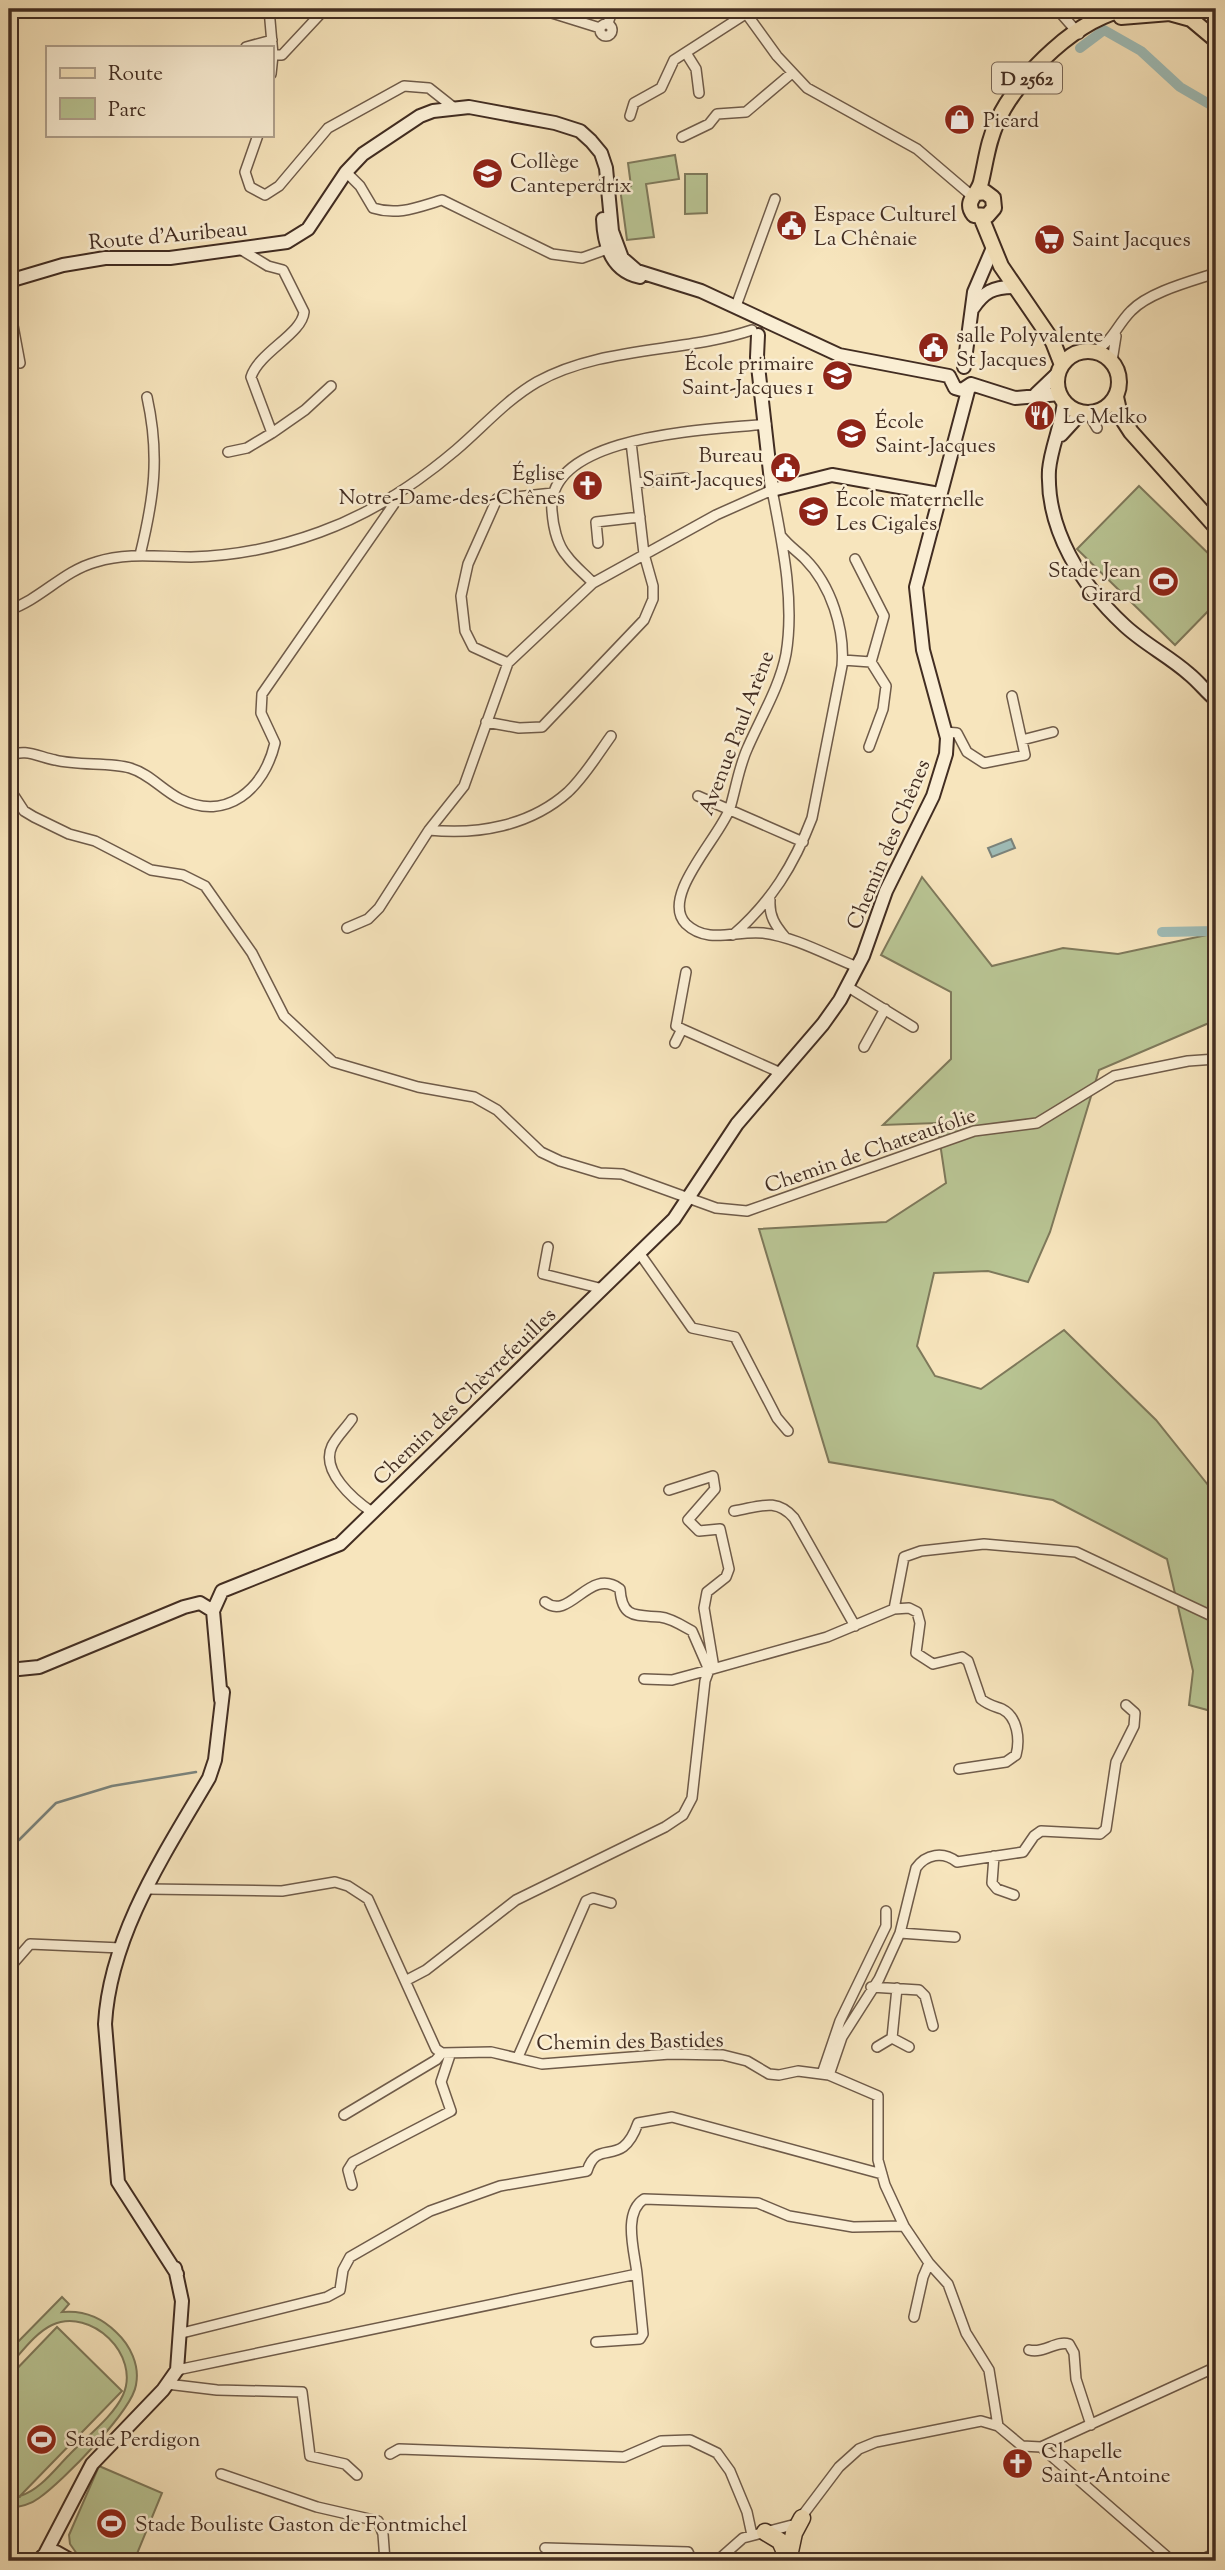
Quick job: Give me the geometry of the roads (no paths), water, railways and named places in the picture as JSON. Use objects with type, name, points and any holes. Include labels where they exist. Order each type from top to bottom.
[{"type":"highway","points":[[788,2560],[794,2533],[802,2518]]},
{"type":"highway","points":[[758,2533],[777,2538],[788,2560]]},
{"type":"main road","name":"D 2562","points":[[979,194],[1004,120],[1036,78],[1079,33],[1107,13],[1130,9]]},
{"type":"main road","name":"D 2562","points":[[1079,33],[1107,20],[1148,11],[1191,19],[1216,40]]},
{"type":"main road","name":"Route d'Auribeau","points":[[9,281],[63,265],[105,258],[170,258],[287,242],[308,229],[346,172],[363,154],[420,117],[453,107],[469,107],[555,123],[580,131],[601,153],[606,168],[613,247],[622,258],[637,271],[736,306],[759,327]]},
{"type":"main road","points":[[985,216],[995,205],[979,194],[969,204],[971,212],[985,216],[1015,275],[1039,313],[1063,343],[1112,361],[1119,375],[1116,397],[1120,415],[1131,432],[1216,527]]},
{"type":"main road","points":[[985,216],[992,250],[1013,287],[1057,348],[1062,398],[1057,441],[1049,468],[1049,485],[1062,536],[1076,569],[1126,627],[1190,675],[1216,700]]},
{"type":"main road","points":[[964,367],[976,285],[992,250]]},
{"type":"main road","points":[[973,309],[982,294],[997,287],[1013,287]]},
{"type":"main road","points":[[939,495],[832,475],[772,490],[757,357],[759,327],[797,337],[839,355],[949,376]]},
{"type":"main road","points":[[1034,396],[1060,369],[1087,351]]},
{"type":"main road","points":[[964,367],[953,369],[949,376],[952,386],[1015,398],[1062,398],[1131,432]]},
{"type":"main road","points":[[964,367],[972,374],[966,387]]},
{"type":"main road","name":"Chemin des Chênes","points":[[690,1198],[737,1124],[823,1024],[848,987],[886,891],[933,796],[946,754],[946,735],[923,650],[916,587],[963,409],[966,387]]},
{"type":"main road","points":[[963,409],[986,391]]},
{"type":"main road","points":[[1057,441],[1090,412],[1116,397]]},
{"type":"main road","name":"Chemin des Chèvrefeuilles","points":[[220,1599],[240,1584],[340,1545],[514,1372],[640,1254],[690,1198]]},
{"type":"main road","points":[[184,1607],[203,1595],[220,1599]]},
{"type":"main road","points":[[9,1670],[39,1667],[184,1607],[220,1599]]},
{"type":"main road","points":[[220,1599],[218,1629],[221,1700]]},
{"type":"main road","points":[[42,2558],[56,2538],[92,2464],[177,2370],[181,2333],[177,2274],[127,2200],[118,2182],[105,2025],[110,1980],[121,1948],[148,1889],[209,1778],[218,1740],[221,1700],[220,1599]]},
{"type":"main road","points":[[56,2538],[61,2553],[72,2561]]},
{"type":"main road","points":[[42,2558],[61,2553]]},
{"type":"street","points":[[269,9],[272,46]]},
{"type":"street","points":[[273,55],[282,55],[325,9]]},
{"type":"street","points":[[540,9],[604,25],[613,9]]},
{"type":"street","points":[[1057,9],[1079,33]]},
{"type":"street","points":[[630,116],[634,103],[661,88],[672,63],[745,11],[792,73],[819,96],[917,149],[979,194]]},
{"type":"street","points":[[250,46],[272,40]]},
{"type":"street","points":[[686,53],[696,69],[699,93]]},
{"type":"street","points":[[682,137],[709,124],[717,114],[746,112],[792,73]]},
{"type":"street","points":[[258,136],[245,172],[250,187],[265,195],[279,187],[328,128],[404,86],[429,88],[453,107]]},
{"type":"street","points":[[346,172],[360,186],[373,208],[383,211],[401,212],[442,200],[552,254],[582,258],[613,247]]},
{"type":"street","points":[[736,306],[775,199]]},
{"type":"street","points":[[240,249],[268,266],[283,270],[304,312],[299,323],[258,363],[251,377],[272,433]]},
{"type":"street","points":[[1087,351],[1116,333],[1138,305],[1180,285],[1216,273]]},
{"type":"street","points":[[9,304],[20,363]]},
{"type":"street","points":[[9,610],[34,600],[79,568],[114,558],[140,555],[192,557],[261,550],[322,532],[393,496],[456,449],[508,401],[538,381],[585,364],[714,342],[759,327]]},
{"type":"street","points":[[1112,361],[1116,333]]},
{"type":"street","points":[[228,452],[247,448],[272,433],[305,410],[331,386]]},
{"type":"street","points":[[140,555],[156,480],[153,425],[147,397]]},
{"type":"street","points":[[1090,412],[1097,428]]},
{"type":"street","points":[[593,583],[566,556],[552,516],[553,492],[565,473],[578,461],[631,442],[766,424]]},
{"type":"street","points":[[486,722],[519,728],[542,727],[636,633],[653,599],[631,442]]},
{"type":"street","points":[[636,483],[685,478]]},
{"type":"street","points":[[347,928],[368,919],[379,908],[429,830],[464,786],[477,758],[486,722],[508,663],[593,583],[772,490]]},
{"type":"street","name":"Avenue Paul Arène","points":[[733,935],[712,936],[689,927],[682,920],[677,902],[729,810],[747,750],[786,656],[788,609],[772,490]]},
{"type":"street","points":[[508,663],[477,651],[465,631],[461,596],[468,564],[497,499],[553,492]]},
{"type":"street","points":[[9,757],[21,752],[80,765],[127,767],[147,775],[177,798],[201,806],[222,807],[243,796],[265,770],[275,743],[261,713],[262,694],[394,504],[393,496]]},
{"type":"street","points":[[597,543],[596,522],[640,517]]},
{"type":"street","points":[[733,935],[770,900],[803,842],[812,818],[843,660],[835,609],[821,579],[780,535]]},
{"type":"street","points":[[855,559],[884,616],[871,662]]},
{"type":"street","points":[[843,660],[871,662],[883,676],[887,693],[869,747]]},
{"type":"street","points":[[946,735],[952,731],[961,736],[967,752],[984,763],[1025,755],[1012,696]]},
{"type":"street","points":[[1022,740],[1053,732]]},
{"type":"street","points":[[429,830],[485,830],[530,816],[569,791],[611,736]]},
{"type":"street","name":"Chemin de Chateaufolie","points":[[9,788],[24,811],[34,817],[69,834],[95,841],[150,870],[183,875],[205,887],[251,953],[284,1016],[333,1062],[371,1075],[474,1097],[497,1110],[547,1156],[600,1173],[622,1174],[716,1208],[747,1211],[974,1130],[1037,1123],[1114,1076],[1216,1059]]},
{"type":"street","points":[[698,796],[803,842]]},
{"type":"street","points":[[770,900],[769,911],[773,922],[786,939]]},
{"type":"street","points":[[733,935],[760,933],[786,939],[857,967]]},
{"type":"street","points":[[686,972],[676,1026],[781,1073]]},
{"type":"street","points":[[848,987],[913,1027]]},
{"type":"street","points":[[864,1046],[885,1009]]},
{"type":"street","points":[[675,1043],[682,1029]]},
{"type":"street","points":[[548,1247],[543,1274],[603,1289]]},
{"type":"street","points":[[640,1254],[692,1328],[735,1337],[777,1418],[788,1432]]},
{"type":"street","points":[[352,1419],[330,1450],[331,1462],[343,1486],[372,1512]]},
{"type":"street","points":[[407,1980],[426,1970],[516,1900],[613,1855],[683,1815],[692,1798],[705,1681],[711,1669],[704,1608],[707,1592],[726,1577],[729,1569],[720,1529],[699,1531],[688,1520],[715,1489],[713,1476],[669,1490]]},
{"type":"street","points":[[734,1511],[778,1504],[785,1507],[794,1518],[855,1626]]},
{"type":"street","points":[[894,1609],[904,1557],[921,1551],[984,1544],[1076,1552],[1216,1618]]},
{"type":"street","points":[[545,1602],[552,1607],[561,1608],[596,1584],[613,1584],[620,1589],[621,1602],[628,1611],[648,1618],[663,1617],[692,1631],[711,1669]]},
{"type":"street","points":[[644,1679],[672,1680],[855,1626],[894,1609],[909,1608],[917,1612],[920,1623],[916,1653],[921,1659],[933,1664],[962,1657],[968,1661],[981,1699],[1005,1710],[1013,1721],[1019,1742],[1016,1755],[1006,1762],[959,1769]]},
{"type":"street","points":[[826,2075],[842,2037],[871,1987],[879,1979],[900,1933],[916,1868],[922,1859],[933,1855],[951,1857],[957,1862],[1023,1852],[1041,1831],[1100,1834],[1106,1829],[1116,1762],[1134,1726],[1135,1713],[1126,1705]]},
{"type":"street","points":[[994,1856],[992,1883],[996,1889],[1014,1895]]},
{"type":"street","points":[[148,1889],[282,1891],[335,1882],[348,1885],[368,1899],[436,2049],[446,2054]]},
{"type":"street","points":[[518,2057],[586,1900],[593,1898],[611,1903]]},
{"type":"street","points":[[826,2075],[840,2021],[886,1926],[886,1911]]},
{"type":"street","points":[[900,1933],[956,1937]]},
{"type":"street","points":[[9,1968],[30,1944],[121,1948]]},
{"type":"street","points":[[871,1987],[919,1990],[925,1996],[933,2026]]},
{"type":"street","points":[[892,2038],[897,1988]]},
{"type":"street","points":[[877,2046],[892,2038]]},
{"type":"street","points":[[892,2038],[909,2047]]},
{"type":"street","name":"Chemin des Bastides","points":[[446,2054],[491,2052],[542,2064],[701,2053],[733,2056],[769,2074],[798,2071],[826,2075],[878,2096],[877,2134],[882,2174],[904,2226],[929,2263],[948,2284],[966,2333],[989,2370],[998,2426]]},
{"type":"street","points":[[344,2115],[446,2054]]},
{"type":"street","points":[[352,2185],[348,2170],[353,2162],[451,2111],[441,2082],[446,2054]]},
{"type":"street","points":[[181,2333],[327,2297],[340,2290],[342,2270],[350,2257],[430,2211],[500,2186],[587,2171],[597,2153],[616,2152],[627,2146],[638,2123],[672,2116],[882,2174]]},
{"type":"street","points":[[596,2342],[640,2339],[643,2334],[631,2222],[639,2202],[644,2199],[758,2203],[789,2216],[853,2227],[904,2226]]},
{"type":"street","points":[[914,2317],[929,2263]]},
{"type":"street","points":[[177,2370],[637,2274]]},
{"type":"street","points":[[1029,2350],[1040,2351],[1062,2343],[1069,2344],[1074,2353],[1076,2379],[1090,2425]]},
{"type":"street","points":[[717,2561],[736,2543],[758,2533],[786,2529],[802,2518],[839,2466],[859,2449],[885,2440],[981,2421],[998,2426],[1014,2442],[1033,2448],[1041,2447],[1216,2367]]},
{"type":"street","points":[[167,2384],[217,2390],[302,2392],[310,2456],[345,2464],[357,2475]]},
{"type":"street","points":[[390,2454],[399,2449],[624,2457],[661,2441],[691,2440],[716,2453],[730,2471],[758,2533]]},
{"type":"street","points":[[1041,2447],[1172,2561]]},
{"type":"street","points":[[221,2474],[317,2507],[378,2521],[383,2534],[385,2561]]},
{"type":"street","points":[[544,2547],[688,2552],[692,2561]]},
{"type":"street","points":[[1199,2561],[1216,2553]]},
{"type":"water","points":[[1011,839],[1015,848],[992,857],[988,848]]},
{"type":"waterway","points":[[1080,48],[1104,30],[1141,51],[1180,87],[1216,108]]},
{"type":"waterway","points":[[1162,932],[1216,931]]},
{"type":"waterway","points":[[9,1839],[19,1840],[56,1803],[112,1786],[196,1772]]},
{"type":"place","name":"Picard","points":[[960,120]]},
{"type":"place","name":"Collège Canteperdrix","points":[[487,173]]},
{"type":"place","name":"Espace Culturel La Chênaie","points":[[791,226]]},
{"type":"place","name":"Saint Jacques","points":[[1049,239]]},
{"type":"place","name":"salle Polyvalente St Jacques","points":[[933,347]]},
{"type":"place","name":"École primaire Saint-Jacques 1","points":[[837,375]]},
{"type":"place","name":"Le Melko","points":[[1040,416]]},
{"type":"place","name":"École Saint-Jacques","points":[[852,433]]},
{"type":"place","name":"Bureau Saint-Jacques","points":[[786,467]]},
{"type":"place","name":"Église Notre-Dame-des-Chênes","points":[[588,485]]},
{"type":"place","name":"École maternelle Les Cigales","points":[[813,511]]},
{"type":"place","name":"Stade Jean Girard","points":[[1164,582]]},
{"type":"place","name":"Stade Perdigon","points":[[42,2439]]},
{"type":"place","name":"Chapelle Saint-Antoine","points":[[1018,2463]]},
{"type":"place","name":"Stade Bouliste Gaston de Fontmichel","points":[[112,2524]]}]
